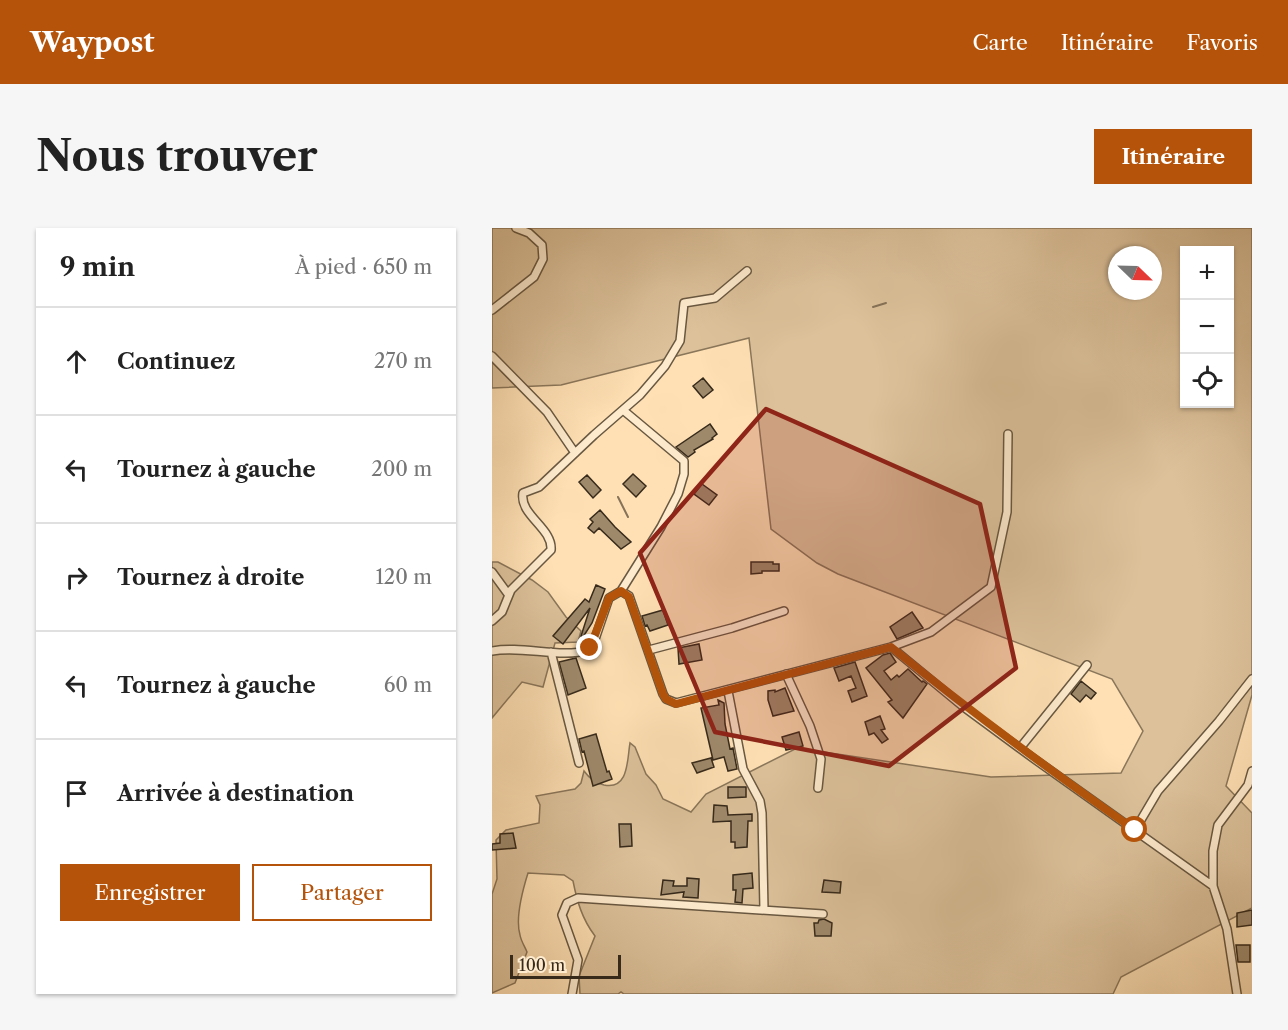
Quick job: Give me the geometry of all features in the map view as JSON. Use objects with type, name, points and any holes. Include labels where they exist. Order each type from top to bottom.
[{"type":"street","points":[[492,310],[534,278],[543,259],[542,245],[529,233],[516,228]]},
{"type":"street","points":[[492,621],[502,612],[508,594],[551,550],[550,542],[523,503],[524,493],[539,488],[640,395],[680,342],[684,303],[715,298],[747,271]]},
{"type":"street","points":[[492,356],[547,412],[575,453]]},
{"type":"street","points":[[492,651],[512,649],[585,652],[590,648],[609,598],[621,591],[661,527],[678,494],[684,474],[684,461],[623,410]]},
{"type":"street","points":[[621,591],[629,597],[663,694],[671,702],[681,703],[728,691],[891,647],[931,632],[991,587],[1006,512],[1008,434]]},
{"type":"street","points":[[492,572],[508,594]]},
{"type":"street","points":[[649,650],[732,628],[784,611]]},
{"type":"street","points":[[891,647],[965,708],[1213,886]]},
{"type":"street","points":[[551,652],[579,763]]},
{"type":"street","points":[[1020,748],[1087,665]]},
{"type":"street","points":[[786,674],[810,726],[821,759],[818,788]]},
{"type":"street","points":[[1135,830],[1158,791],[1252,679]]},
{"type":"street","points":[[728,691],[743,769],[760,801],[762,813],[764,910]]},
{"type":"street","points":[[1237,994],[1227,929],[1213,886],[1213,851],[1218,825],[1248,785],[1252,771]]},
{"type":"street","points":[[572,994],[578,960],[562,915],[567,903],[578,898],[823,914]]},
{"type":"highlighted area","points":[[766,409],[980,504],[1016,668],[889,766],[715,732],[640,553]]},
{"type":"shaded area","points":[[492,228],[1252,228],[1252,695],[1226,786],[1252,813],[1252,908],[1121,977],[1113,994],[624,994],[621,992],[618,994],[580,994],[579,976],[595,936],[581,910],[573,881],[564,875],[528,873],[518,920],[527,952],[515,983],[492,993],[492,894],[497,879],[496,840],[506,830],[539,823],[540,805],[536,796],[575,789],[581,783],[584,771],[601,784],[618,783],[625,772],[630,743],[635,747],[646,774],[656,785],[663,799],[691,812],[706,794],[797,748],[991,777],[1121,773],[1143,731],[1112,679],[838,574],[817,563],[771,529],[749,338],[561,385],[492,388]]},
{"type":"shaded area","points":[[492,562],[498,562],[532,580],[548,592],[566,617],[581,631],[578,642],[555,643],[543,687],[522,682],[492,718]]},
{"type":"building","points":[[703,378],[713,390],[703,398],[693,386]]},
{"type":"building","points":[[710,424],[717,434],[688,457],[676,447]]},
{"type":"building","points":[[633,474],[646,486],[636,497],[623,484]]},
{"type":"building","points":[[587,475],[601,490],[593,498],[579,482]]},
{"type":"building","points":[[702,484],[717,495],[709,505],[694,494]]},
{"type":"building","points":[[600,510],[631,542],[621,549],[599,528],[594,533],[588,528],[593,522],[590,519]]},
{"type":"building","points":[[751,562],[773,562],[773,564],[779,564],[779,571],[762,571],[762,573],[751,574]]},
{"type":"building","points":[[596,585],[605,589],[592,623],[583,637],[581,636],[590,608],[563,644],[553,636],[585,599],[589,602]]},
{"type":"building","points":[[663,610],[668,625],[650,631],[647,625],[645,626],[642,616]]},
{"type":"building","points":[[912,612],[923,628],[897,639],[890,627]]},
{"type":"building","points":[[699,644],[702,660],[679,664],[678,648]]},
{"type":"building","points":[[890,653],[896,662],[884,671],[891,680],[897,675],[899,677],[908,669],[927,684],[903,718],[888,702],[892,700],[866,668],[883,655]]},
{"type":"building","points":[[576,658],[586,688],[568,695],[559,662]]},
{"type":"building","points":[[855,662],[867,696],[852,702],[848,691],[856,688],[851,676],[839,681],[834,668]]},
{"type":"building","points":[[1081,681],[1096,693],[1091,699],[1086,695],[1080,702],[1071,694]]},
{"type":"building","points":[[785,688],[794,711],[773,716],[768,691],[775,690],[775,692]]},
{"type":"building","points":[[718,700],[724,703],[725,724],[737,769],[728,771],[724,757],[713,760],[701,708],[719,705]]},
{"type":"building","points":[[880,716],[885,729],[881,730],[888,739],[882,743],[874,733],[869,735],[865,722]]},
{"type":"building","points":[[799,732],[803,746],[786,750],[782,737]]},
{"type":"building","points":[[596,734],[607,772],[609,771],[612,779],[593,786],[579,739]]},
{"type":"building","points":[[711,758],[714,767],[697,773],[692,763]]},
{"type":"building","points":[[728,787],[746,787],[746,797],[728,798]]},
{"type":"building","points":[[714,805],[727,806],[728,815],[752,814],[752,821],[748,821],[747,847],[735,848],[735,842],[731,842],[731,821],[713,822]]},
{"type":"building","points":[[619,824],[631,824],[632,846],[620,847]]},
{"type":"building","points":[[513,833],[516,848],[492,850],[492,844],[500,843],[500,834]]},
{"type":"building","points":[[752,873],[753,888],[743,889],[742,903],[735,902],[736,890],[733,890],[733,875]]},
{"type":"building","points":[[687,878],[699,879],[698,898],[683,897],[684,892],[661,895],[663,880],[674,881],[673,886],[687,886]]},
{"type":"building","points":[[824,880],[841,882],[840,893],[822,892]]},
{"type":"building","points":[[1252,910],[1252,925],[1237,927],[1237,913]]},
{"type":"building","points":[[824,919],[832,923],[831,936],[815,936],[814,923],[818,923],[819,920]]},
{"type":"building","points":[[1236,945],[1250,945],[1250,962],[1238,962]]},
{"type":"waterway","points":[[873,307],[886,303]]},
{"type":"waterway","points":[[618,497],[628,517]]},
{"type":"route","points":[[590,648],[610,596],[621,591],[629,597],[663,694],[666,699],[676,704],[830,661],[891,647],[965,708],[1135,830]]}]
